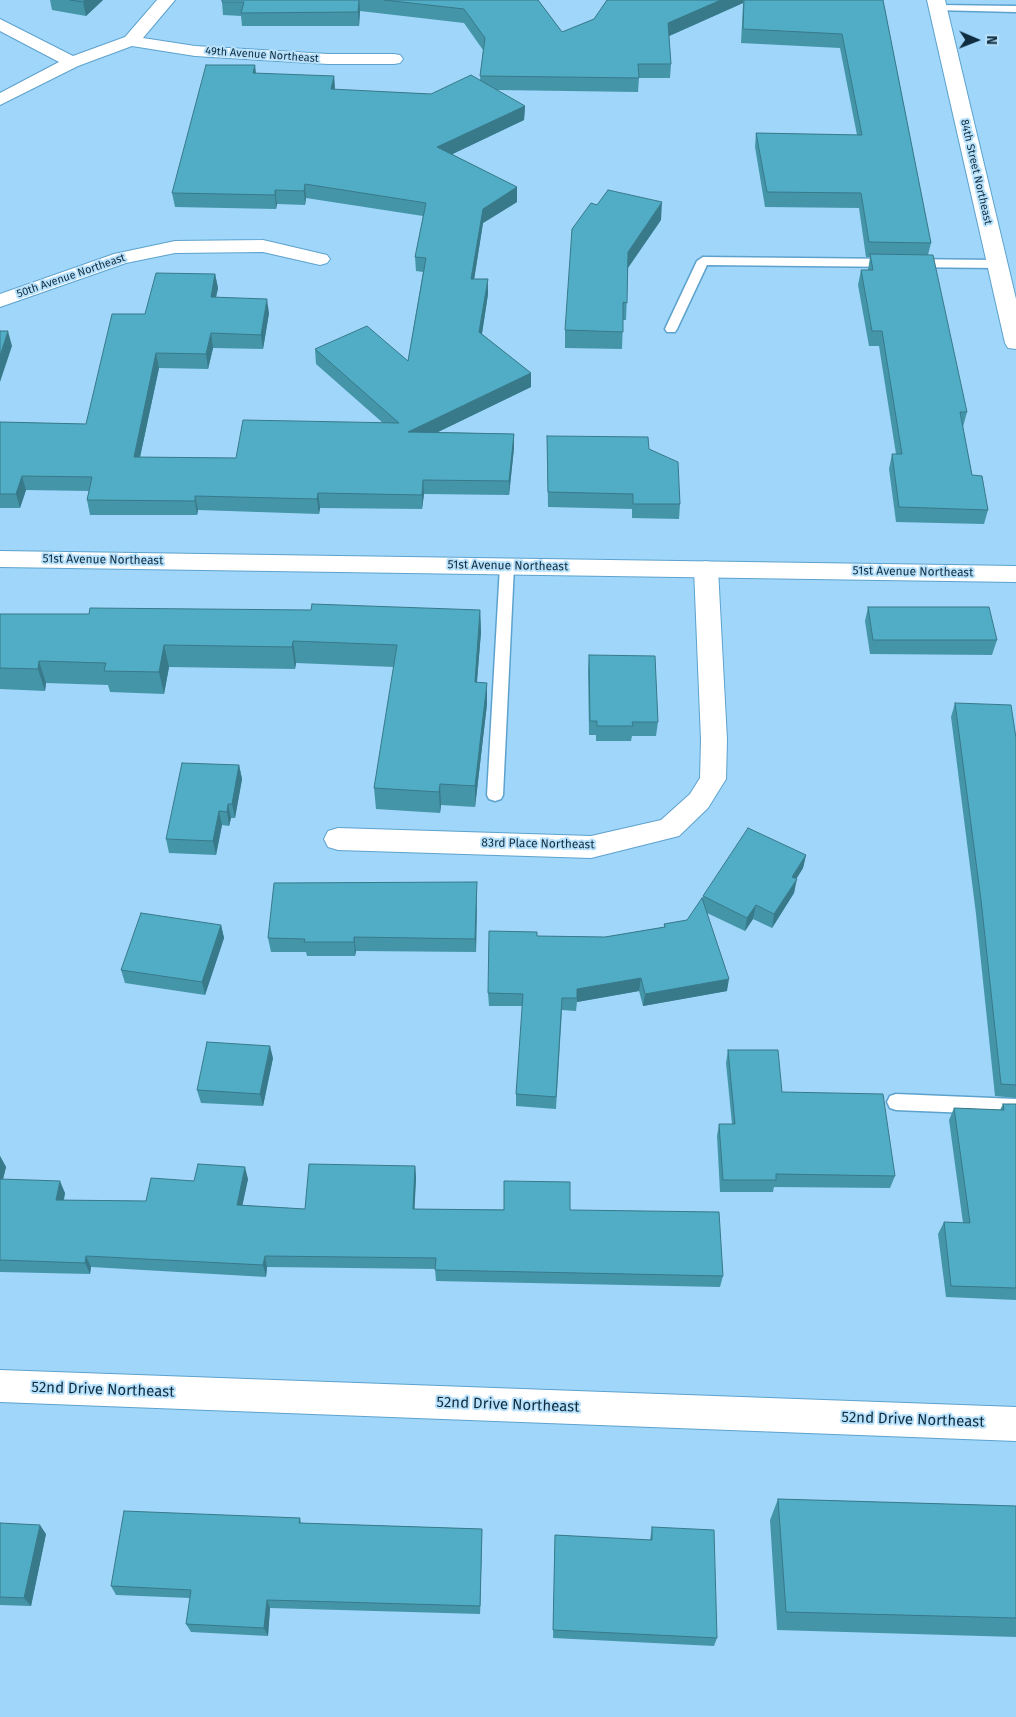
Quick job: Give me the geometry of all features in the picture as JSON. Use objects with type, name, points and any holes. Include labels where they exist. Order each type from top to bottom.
[{"type":"street","points":[[0,100],[72,62],[131,41],[166,0]]},
{"type":"street","name":"84th Street Northeast","points":[[937,4],[1016,343]]},
{"type":"street","points":[[0,24],[72,62]]},
{"type":"street","name":"49th Avenue Northeast","points":[[131,41],[195,51],[328,60],[394,59]]},
{"type":"street","name":"50th Avenue Northeast","points":[[0,301],[120,258],[175,247],[263,246],[320,259]]},
{"type":"street","name":"51st Avenue Northeast","points":[[0,559],[1016,574]]},
{"type":"street","name":"83rd Place Northeast","points":[[338,839],[591,847],[669,829],[699,801],[713,779],[714,740],[706,569]]},
{"type":"street","name":"52nd Drive Northeast","points":[[0,1386],[1016,1424]]},
{"type":"lane","points":[[937,4],[1016,9]]},
{"type":"lane","points":[[671,329],[704,261],[997,264]]},
{"type":"lane","points":[[495,795],[507,566]]},
{"type":"lane","points":[[896,1102],[1016,1107]]},
{"type":"building","points":[[222,0],[359,0],[358,12],[241,13],[244,2],[222,2]]},
{"type":"building","points":[[384,0],[538,0],[562,32],[594,19],[607,0],[721,0],[668,23],[671,64],[638,64],[639,78],[480,76],[485,38],[464,9]]},
{"type":"building","points":[[744,0],[883,0],[931,243],[869,242],[861,193],[767,192],[756,133],[862,135],[842,34],[743,29]]},
{"type":"building","points":[[206,65],[255,65],[253,73],[334,76],[331,89],[431,94],[471,75],[525,106],[437,147],[517,187],[483,209],[471,279],[488,279],[479,332],[531,373],[408,432],[514,434],[509,481],[423,480],[422,495],[318,493],[317,499],[195,496],[195,501],[87,500],[92,477],[22,476],[16,494],[0,494],[0,422],[86,424],[112,314],[145,314],[156,273],[215,274],[211,297],[267,299],[261,335],[211,333],[206,354],[156,353],[134,457],[236,458],[243,420],[399,423],[315,349],[367,326],[408,361],[426,258],[415,257],[426,203],[305,184],[304,191],[275,190],[275,195],[172,193]]},
{"type":"building","points":[[608,190],[662,202],[628,252],[627,303],[623,302],[623,332],[565,330],[572,229],[591,203],[597,205]]},
{"type":"building","points":[[870,254],[933,255],[967,412],[960,412],[972,475],[982,476],[988,510],[899,507],[892,454],[902,454],[882,331],[872,331],[861,270],[873,270]]},
{"type":"building","points":[[0,331],[8,331],[0,356]]},
{"type":"building","points":[[547,436],[648,437],[649,449],[678,462],[680,504],[633,504],[633,494],[548,492]]},
{"type":"building","points":[[312,604],[480,610],[475,682],[487,683],[475,786],[440,784],[439,792],[374,788],[397,645],[293,641],[292,647],[164,645],[159,672],[104,671],[106,663],[39,661],[38,669],[0,668],[0,614],[89,614],[90,608],[311,610]]},
{"type":"building","points":[[868,607],[989,607],[997,640],[873,640]]},
{"type":"building","points":[[589,655],[655,656],[658,722],[632,722],[633,726],[597,726],[597,721],[590,721]]},
{"type":"building","points":[[955,703],[1011,705],[1016,738],[1016,1085],[1001,1084],[981,900]]},
{"type":"building","points":[[182,763],[239,765],[232,804],[228,804],[227,812],[219,811],[213,841],[166,839]]},
{"type":"building","points":[[748,828],[806,855],[792,877],[797,879],[774,914],[756,905],[747,918],[703,896]]},
{"type":"building","points":[[477,882],[475,939],[354,937],[354,942],[304,942],[305,939],[268,938],[274,883]]},
{"type":"building","points":[[702,898],[729,979],[645,994],[641,978],[577,989],[577,998],[562,998],[556,1097],[516,1094],[523,994],[488,993],[489,931],[537,932],[537,936],[605,937],[665,927],[664,924],[687,920]]},
{"type":"building","points":[[141,913],[221,925],[202,982],[121,970]]},
{"type":"building","points":[[207,1042],[270,1046],[260,1094],[197,1090]]},
{"type":"building","points":[[728,1050],[778,1050],[782,1092],[883,1094],[895,1176],[776,1174],[776,1180],[723,1180],[719,1124],[735,1124]]},
{"type":"building","points":[[1003,1104],[1016,1104],[1016,1288],[951,1286],[944,1222],[970,1223],[954,1108],[1004,1110]]},
{"type":"building","points":[[198,1164],[245,1167],[237,1205],[305,1209],[309,1164],[415,1166],[413,1209],[504,1210],[504,1181],[570,1182],[570,1210],[719,1212],[723,1276],[435,1270],[436,1258],[265,1256],[263,1265],[86,1256],[85,1263],[0,1260],[0,1179],[60,1181],[56,1200],[146,1201],[151,1178],[194,1181]]},
{"type":"building","points":[[778,1499],[1016,1506],[1016,1618],[786,1612]]},
{"type":"building","points":[[124,1511],[300,1518],[299,1523],[482,1529],[480,1606],[267,1600],[264,1628],[186,1624],[191,1590],[111,1586]]},
{"type":"building","points":[[0,1523],[40,1525],[24,1598],[0,1597]]},
{"type":"building","points":[[652,1527],[714,1530],[717,1638],[553,1630],[555,1535],[652,1540]]}]
